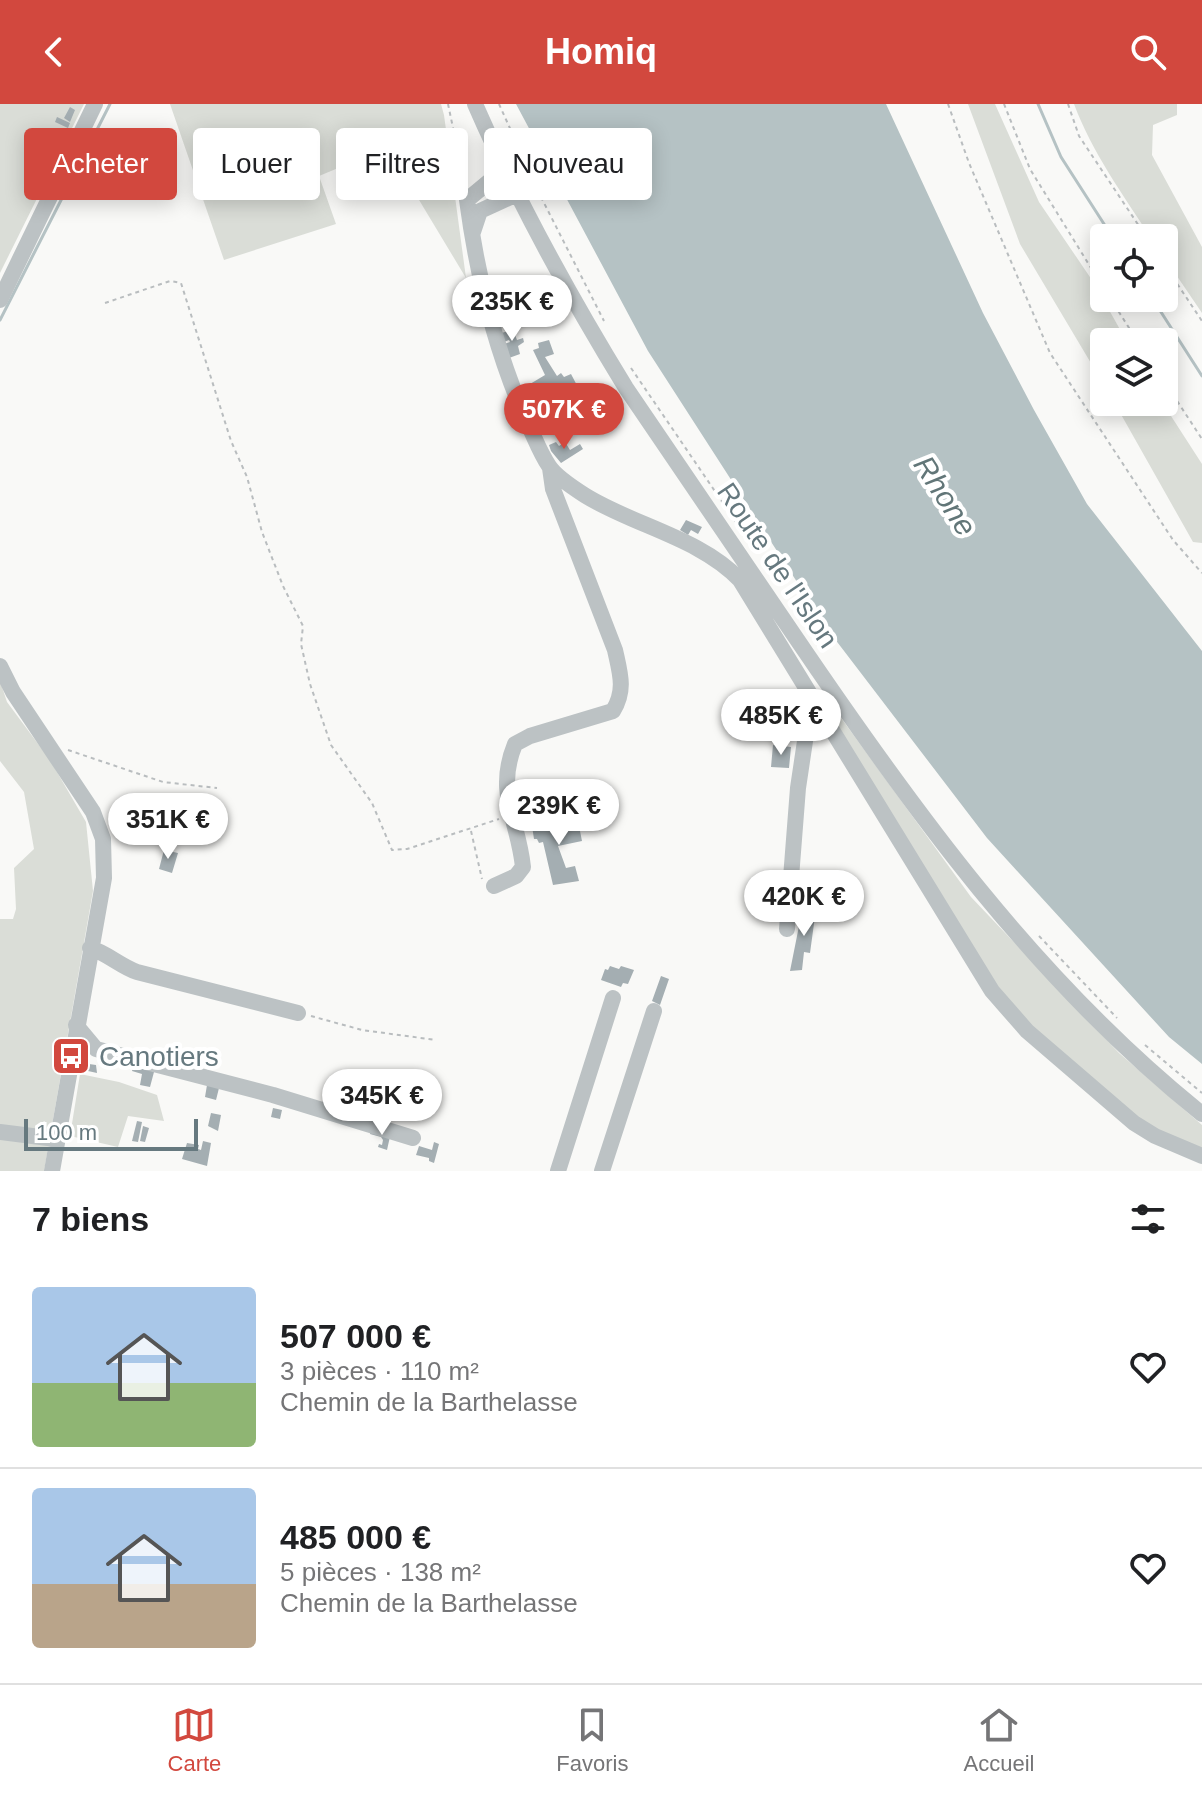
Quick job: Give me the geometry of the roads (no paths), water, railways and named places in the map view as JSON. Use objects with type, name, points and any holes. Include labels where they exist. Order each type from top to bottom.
[{"type":"street","points":[[2,295],[95,104]]},
{"type":"street","name":"Route de l'Islon","points":[[475,104],[486,128]]},
{"type":"street","points":[[484,186],[467,200],[488,308],[513,391],[550,468],[553,489],[615,650],[622,697],[613,711],[530,736],[515,744],[508,761],[505,787],[523,867],[516,876],[494,886]]},
{"type":"street","points":[[472,238],[480,211],[520,201]]},
{"type":"street","name":"Route de l'Islon","points":[[520,201],[557,275],[626,388],[870,748],[936,838],[1054,975],[1136,1057],[1202,1114]]},
{"type":"street","points":[[550,468],[585,496],[701,549],[728,567],[740,580],[935,900],[1008,1012],[1134,1123],[1155,1136],[1202,1156]]},
{"type":"street","points":[[0,666],[13,692],[93,812],[103,839],[104,878],[52,1171]]},
{"type":"street","points":[[787,929],[798,788],[808,721],[816,706]]},
{"type":"street","points":[[90,948],[137,972],[298,1013]]},
{"type":"street","points":[[558,1171],[613,998]]},
{"type":"street","points":[[602,1171],[654,1011]]},
{"type":"street","points":[[76,1025],[96,1049],[273,1095],[413,1138]]},
{"type":"street","points":[[0,1132],[56,1139]]},
{"type":"water","name":"Rhone","points":[[516,104],[886,104],[983,313],[1087,504],[1202,651],[1202,1064],[1169,1037],[987,838],[828,630],[648,351],[567,200],[652,200],[652,128],[529,128]]},
{"type":"waterway","points":[[0,320],[110,104]]},
{"type":"waterway","points":[[1038,104],[1061,157],[1104,224]]},
{"type":"waterway","points":[[1161,312],[1202,376]]},
{"type":"place","name":"Canotiers","points":[[71,1056]]}]
